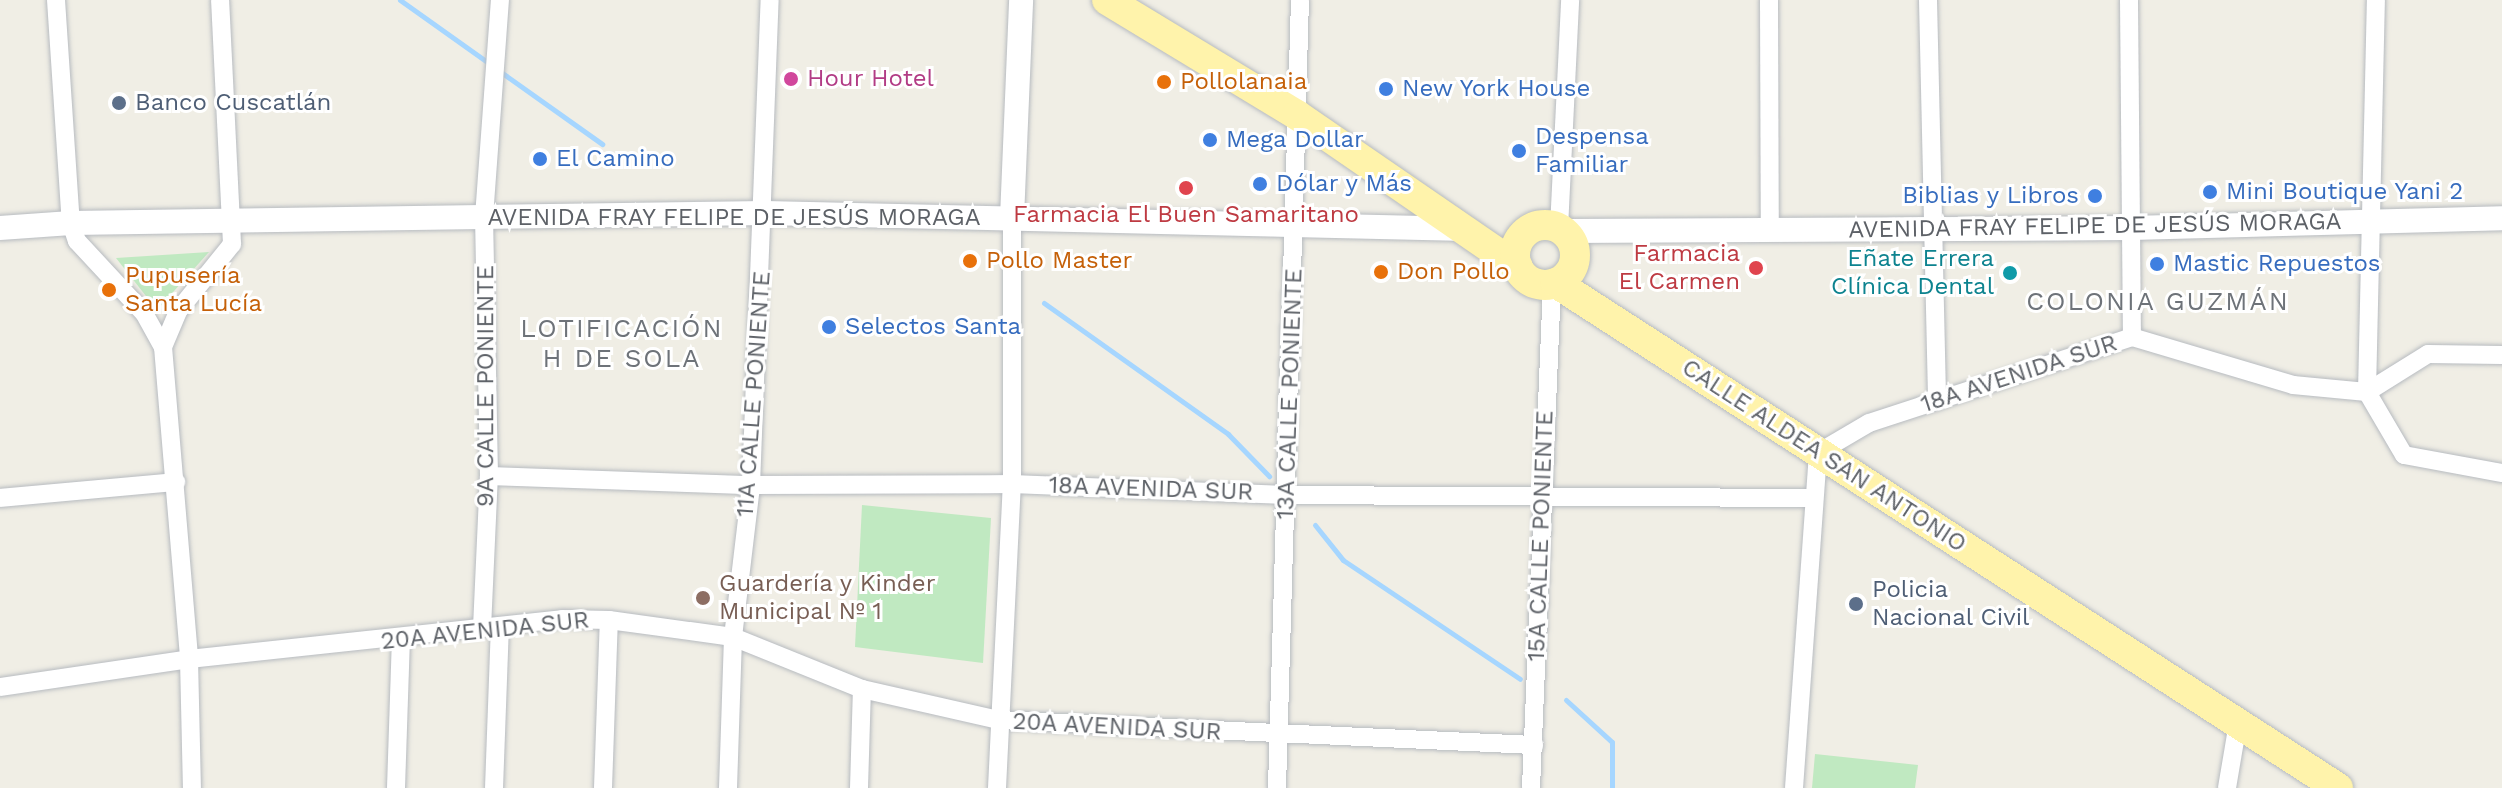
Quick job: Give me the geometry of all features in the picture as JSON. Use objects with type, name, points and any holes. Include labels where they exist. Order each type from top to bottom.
[{"type":"main road","points":[[1107,0],[1164,38],[1297,115],[1469,229],[1518,267]]},
{"type":"main road","points":[[1469,229],[1563,251]]},
{"type":"main road","points":[[1518,267],[1516,249],[1563,251]]},
{"type":"main road","name":"CALLE ALDEA SAN ANTONIO","points":[[1518,267],[1532,282],[1563,251],[1593,306],[2338,788]]},
{"type":"street","points":[[56,0],[71,223],[77,241],[144,313],[163,347],[189,659],[192,788]]},
{"type":"street","points":[[163,347],[178,311],[229,251],[234,223],[220,0]]},
{"type":"street","name":"9A CALLE PONIENTE","points":[[494,788],[484,217],[500,0]]},
{"type":"street","name":"11A CALLE PONIENTE","points":[[728,788],[733,637],[751,485],[765,213],[770,0]]},
{"type":"street","points":[[997,788],[1012,484],[1012,218],[1021,0]]},
{"type":"street","name":"13A CALLE PONIENTE","points":[[1277,788],[1300,0]]},
{"type":"street","name":"15A CALLE PONIENTE","points":[[1531,788],[1541,494],[1563,251],[1570,0]]},
{"type":"street","points":[[1769,0],[1770,231]]},
{"type":"street","points":[[1928,0],[1930,226],[1937,401]]},
{"type":"street","points":[[2129,0],[2132,337]]},
{"type":"street","points":[[2376,0],[2367,392],[2404,455],[2502,473]]},
{"type":"street","name":"AVENIDA FRAY FELIPE DE JESÚS MORAGA","points":[[0,228],[71,223],[765,213],[1469,229]]},
{"type":"street","name":"AVENIDA FRAY FELIPE DE JESÚS MORAGA","points":[[1563,251],[1770,231],[1930,226],[2131,228],[2502,218]]},
{"type":"street","name":"18A AVENIDA SUR","points":[[1818,453],[1869,423],[2132,337],[2293,385],[2367,392]]},
{"type":"street","points":[[2367,392],[2428,354],[2502,355]]},
{"type":"street","points":[[1794,788],[1818,453]]},
{"type":"street","name":"18A AVENIDA SUR","points":[[489,476],[751,485],[1012,484],[1286,495],[1541,494],[1813,498]]},
{"type":"street","points":[[0,498],[176,482]]},
{"type":"street","points":[[603,788],[609,620]]},
{"type":"street","name":"20A AVENIDA SUR","points":[[0,687],[189,659],[401,640],[491,627],[609,620],[733,637],[862,689],[999,720],[1280,736],[1534,745]]},
{"type":"street","points":[[396,788],[401,640]]},
{"type":"street","points":[[859,788],[862,689]]},
{"type":"street","points":[[2227,788],[2238,723]]},
{"type":"green space","points":[[209,252],[157,310],[116,258]]},
{"type":"green space","points":[[862,505],[991,518],[983,663],[855,647]]},
{"type":"green space","points":[[1815,754],[1918,765],[1915,788],[1812,788]]},
{"type":"waterway","points":[[400,0],[490,64]]},
{"type":"waterway","points":[[498,70],[602,144]]},
{"type":"waterway","points":[[1044,303],[1228,434],[1269,476]]},
{"type":"waterway","points":[[1315,525],[1343,560],[1520,679]]},
{"type":"waterway","points":[[1566,700],[1612,742],[1612,788]]},
{"type":"place","name":"Hour Hotel","points":[[791,79]]},
{"type":"place","name":"Pollolanaia","points":[[1164,82]]},
{"type":"place","name":"New York House","points":[[1386,89]]},
{"type":"place","name":"Banco Cuscatlán","points":[[119,103]]},
{"type":"place","name":"Mega Dollar","points":[[1210,140]]},
{"type":"place","name":"Despensa Familiar","points":[[1519,151]]},
{"type":"place","name":"El Camino","points":[[540,159]]},
{"type":"place","name":"Dólar y Más","points":[[1260,184]]},
{"type":"place","name":"Farmacia El Buen Samaritano","points":[[1186,188]]},
{"type":"place","name":"Mini Boutique Yani 2","points":[[2210,192]]},
{"type":"place","name":"Biblias y Libros","points":[[2095,196]]},
{"type":"place","name":"Pollo Master","points":[[970,261]]},
{"type":"place","name":"Mastic Repuestos","points":[[2157,264]]},
{"type":"place","name":"Farmacia El Carmen","points":[[1756,268]]},
{"type":"place","name":"Don Pollo","points":[[1381,272]]},
{"type":"place","name":"Eñate Errera Clínica Dental","points":[[2010,273]]},
{"type":"place","name":"Pupusería Santa Lucía","points":[[109,290]]},
{"type":"place","name":"Selectos Santa","points":[[829,327]]},
{"type":"place","name":"Guardería y Kinder Municipal Nº 1","points":[[703,598]]},
{"type":"place","name":"Policia Nacional Civil","points":[[1856,604]]},
{"type":"district","name":"COLONIA GUZMÁN","points":[[2158,302]]},
{"type":"district","name":"LOTIFICACIÓN H DE SOLA","points":[[622,344]]}]
